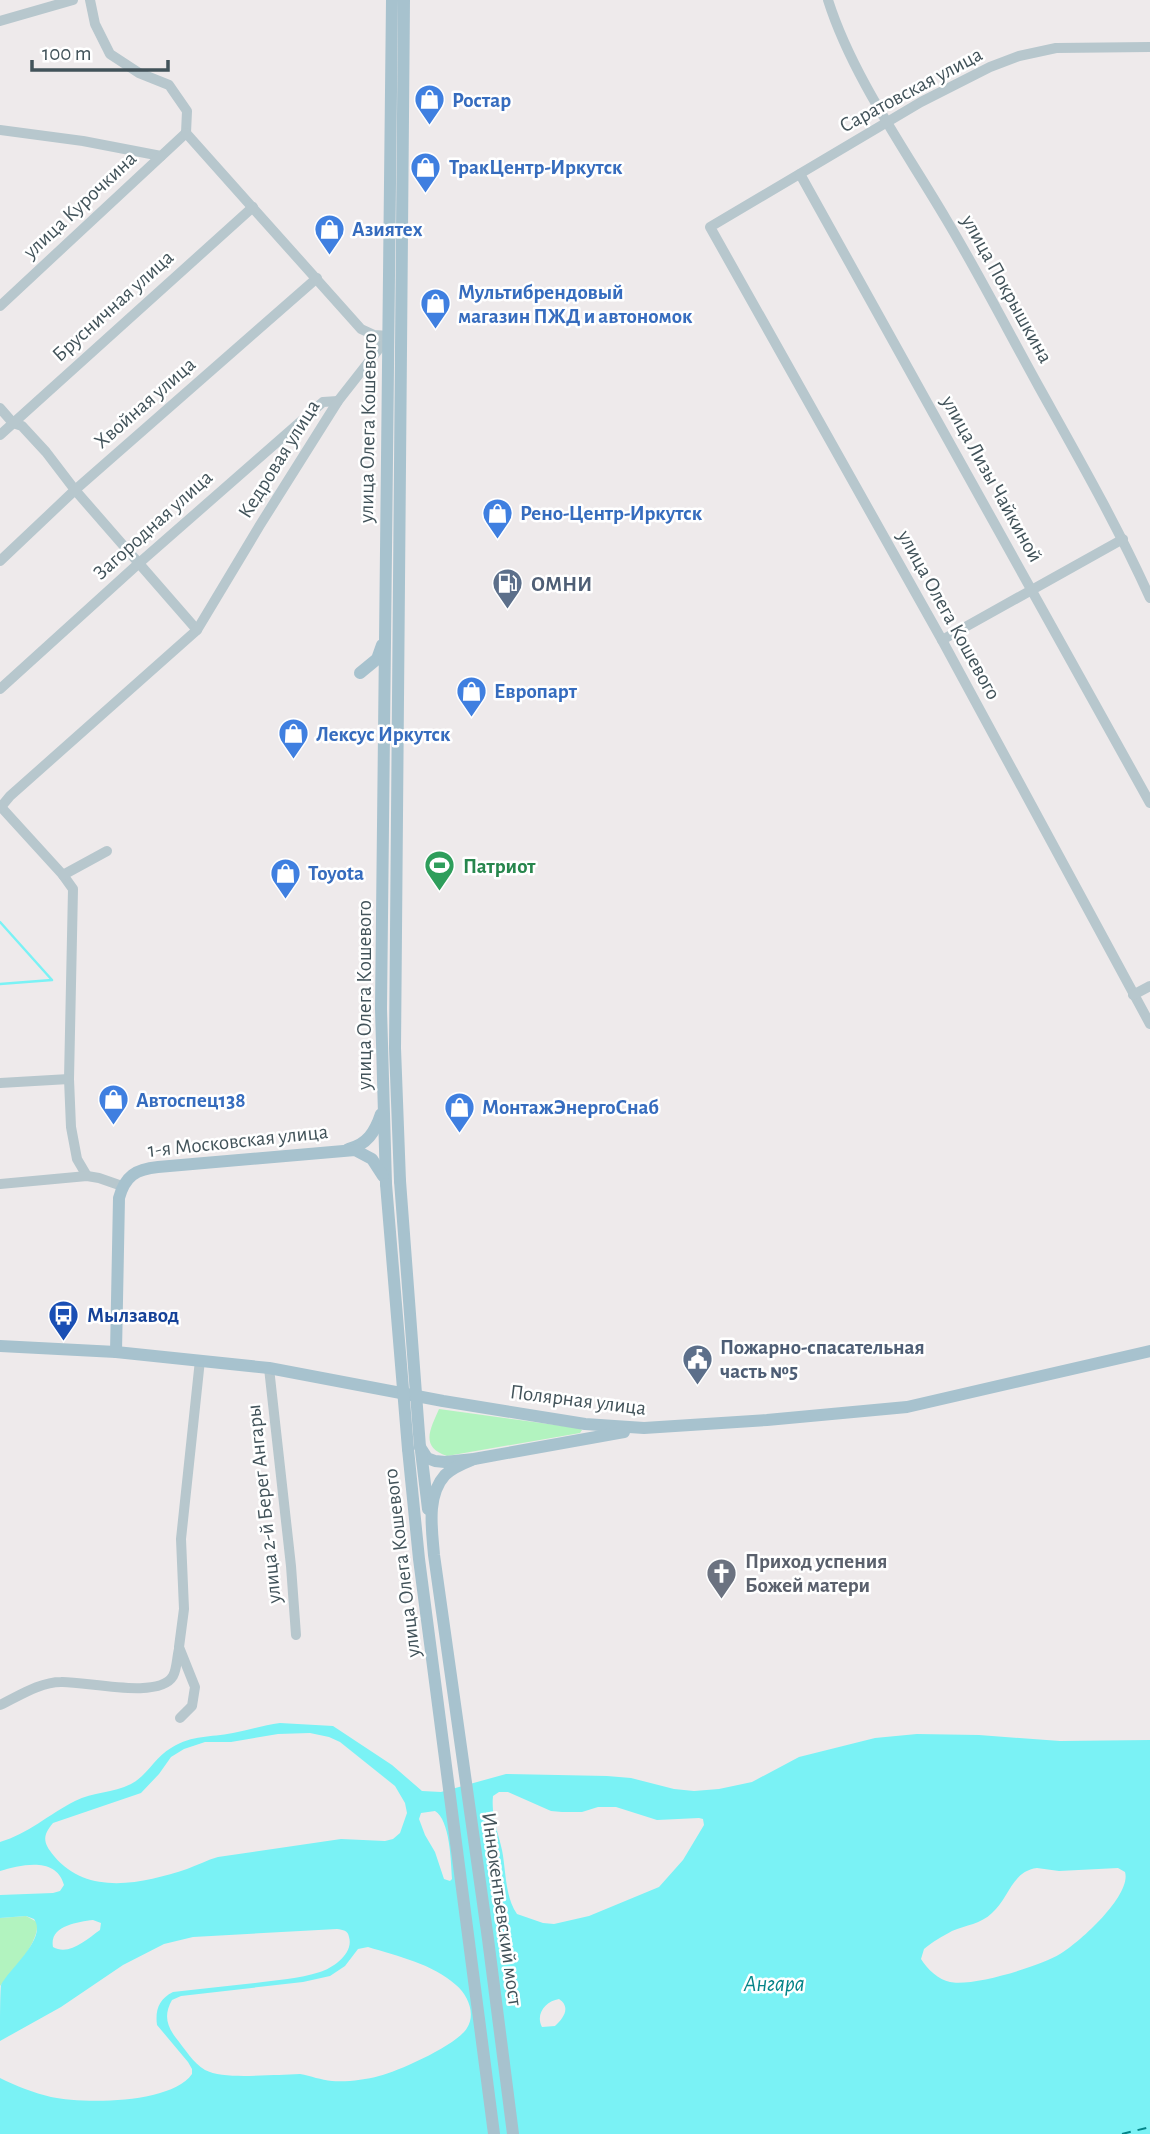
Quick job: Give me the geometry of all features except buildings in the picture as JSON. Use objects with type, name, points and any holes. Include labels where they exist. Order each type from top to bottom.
[{"type":"main road","name":"улица Олега Кошевого","points":[[392,0],[382,982],[386,1184],[414,1448],[434,1555]]},
{"type":"main road","name":"улица Олега Кошевого","points":[[404,0],[395,1036],[419,1559],[437,1694]]},
{"type":"main road","points":[[360,673],[377,659],[385,627]]},
{"type":"main road","points":[[348,1150],[362,1145],[371,1136],[384,1106]]},
{"type":"main road","name":"1-я Московская улица","points":[[122,1186],[137,1172],[149,1168],[348,1150],[361,1152],[372,1159],[386,1184]]},
{"type":"main road","points":[[116,1352],[118,1210],[122,1186]]},
{"type":"main road","name":"Полярная улица","points":[[0,1346],[116,1352],[269,1368],[584,1424],[643,1429],[907,1407],[1150,1351]]},
{"type":"main road","points":[[414,1448],[435,1461],[474,1459],[643,1429]]},
{"type":"main road","points":[[434,1555],[431,1522],[436,1491],[445,1475],[474,1459]]},
{"type":"main road","name":"Иннокентьевский мост","points":[[434,1555],[513,2134]]},
{"type":"main road","name":"Иннокентьевский мост","points":[[437,1694],[494,2134]]},
{"type":"street","points":[[0,22],[73,0]]},
{"type":"street","points":[[90,0],[95,24],[110,54],[139,74],[169,85],[187,111],[186,133],[361,329],[374,335],[389,336]]},
{"type":"street","name":"улица Покрышкина","points":[[828,0],[845,41],[887,122],[947,222],[1124,539],[1150,598]]},
{"type":"street","name":"Саратовская улица","points":[[710,227],[887,122],[990,67],[1019,56],[1073,47],[1150,47]]},
{"type":"street","points":[[0,130],[83,141],[161,156]]},
{"type":"street","name":"улица Курочкина","points":[[0,306],[186,133]]},
{"type":"street","name":"улица Лизы Чайкиной","points":[[800,174],[1150,803]]},
{"type":"street","name":"Брусничная улица","points":[[0,435],[253,207]]},
{"type":"street","name":"улица Олега Кошевого","points":[[710,227],[942,640],[1150,1024]]},
{"type":"street","name":"Хвойная улица","points":[[0,561],[75,490],[317,278]]},
{"type":"street","name":"Кедровая улица","points":[[1,808],[10,796],[197,631],[260,524],[338,401],[389,336]]},
{"type":"street","name":"Загородная улица","points":[[0,689],[323,402],[338,401]]},
{"type":"street","points":[[0,408],[13,423],[22,426],[46,452],[75,490],[197,631]]},
{"type":"street","points":[[942,640],[1124,539]]},
{"type":"street","points":[[1,808],[63,874],[73,889],[69,1079],[71,1127],[77,1159],[87,1176]]},
{"type":"street","points":[[63,874],[107,851]]},
{"type":"street","points":[[1133,995],[1150,986]]},
{"type":"street","points":[[0,1083],[69,1079]]},
{"type":"street","points":[[0,1184],[87,1176],[122,1186]]},
{"type":"street","points":[[0,1705],[44,1685],[59,1682],[139,1689],[159,1685],[173,1675],[184,1609],[181,1539],[200,1360]]},
{"type":"street","name":"улица 2-й Берег Ангары","points":[[269,1368],[296,1635]]},
{"type":"street","points":[[179,1647],[195,1687],[192,1706],[180,1718]]},
{"type":"green space","points":[[439,1409],[582,1430],[580,1433],[447,1456],[433,1448],[430,1442],[431,1430]]},
{"type":"green space","points":[[26,1916],[37,1922],[37,1930],[30,1947],[0,1986],[0,1918]]},
{"type":"water","name":"Ангара","points":[[280,1723],[333,1726],[392,1765],[422,1791],[441,1792],[506,1774],[607,1776],[631,1778],[674,1789],[719,1789],[752,1782],[799,1757],[875,1738],[917,1734],[1060,1741],[1150,1740],[1150,2134],[0,2134],[0,2078],[51,2097],[84,2101],[126,2099],[166,2091],[181,2084],[192,2074],[192,2069],[157,2025],[159,2006],[164,1998],[173,1992],[304,1976],[331,1967],[345,1954],[350,1943],[348,1935],[337,1929],[193,1937],[164,1944],[123,1965],[61,2007],[0,2041],[1,1985],[32,1944],[37,1927],[34,1919],[26,1916],[0,1918],[0,1895],[53,1893],[60,1891],[64,1885],[60,1876],[46,1866],[27,1865],[0,1871],[0,1842],[20,1834],[75,1801],[131,1784],[160,1756],[179,1744],[194,1738]],"holes":[[[310,1733],[329,1737],[340,1742],[395,1786],[405,1803],[407,1813],[400,1833],[385,1841],[341,1839],[218,1857],[153,1879],[117,1883],[83,1877],[68,1869],[48,1847],[45,1840],[53,1823],[141,1793],[171,1757],[184,1749],[205,1742],[231,1742],[278,1734]],[[499,1792],[508,1792],[551,1811],[582,1812],[598,1807],[616,1807],[657,1820],[699,1818],[703,1819],[704,1825],[683,1860],[659,1887],[589,1916],[554,1924],[543,1923],[517,1914],[513,1907],[493,1796]],[[435,1811],[444,1823],[450,1852],[450,1881],[444,1879],[419,1819],[421,1813]],[[1037,1868],[1059,1871],[1118,1868],[1125,1872],[1125,1882],[1113,1905],[1102,1918],[1079,1940],[1051,1959],[1006,1974],[960,1983],[946,1981],[930,1970],[921,1959],[924,1949],[952,1931],[988,1917],[1022,1874]],[[93,1920],[101,1923],[100,1930],[71,1948],[65,1950],[53,1947],[55,1934],[66,1926]],[[368,1947],[437,1971],[464,1994],[471,2011],[470,2023],[452,2042],[427,2056],[388,2073],[350,2081],[324,2080],[300,2074],[241,2076],[212,2073],[193,2060],[168,2024],[169,2005],[172,2000],[181,1996],[303,1982],[330,1976],[345,1966],[358,1949]],[[559,1999],[565,2005],[565,2012],[555,2026],[542,2027],[541,2013],[550,2002]]]},
{"type":"waterway","points":[[0,922],[52,980],[0,984]]},
{"type":"ferry route","points":[[1122,2134],[1150,2127]]},
{"type":"place","name":"Ростар","points":[[429,127]]},
{"type":"place","name":"ТракЦентр-Иркутск","points":[[426,194]]},
{"type":"place","name":"Азиятех","points":[[329,256]]},
{"type":"place","name":"Мультибрендовый магазин ПЖД и автономок","points":[[435,331]]},
{"type":"place","name":"Рено-Центр-Иркутск","points":[[497,540]]},
{"type":"place","name":"ОМНИ","points":[[508,611]]},
{"type":"place","name":"Европарт","points":[[471,718]]},
{"type":"place","name":"Лексус Иркутск","points":[[293,761]]},
{"type":"place","name":"Патриот","points":[[440,893]]},
{"type":"place","name":"Toyota","points":[[285,900]]},
{"type":"place","name":"Автоспец138","points":[[113,1127]]},
{"type":"place","name":"МонтажЭнергоСнаб","points":[[459,1134]]},
{"type":"place","name":"Мылзавод","points":[[64,1342]]},
{"type":"place","name":"Пожарно-спасательная часть №5","points":[[697,1386]]},
{"type":"place","name":"Приход успения Божей матери","points":[[722,1600]]}]
